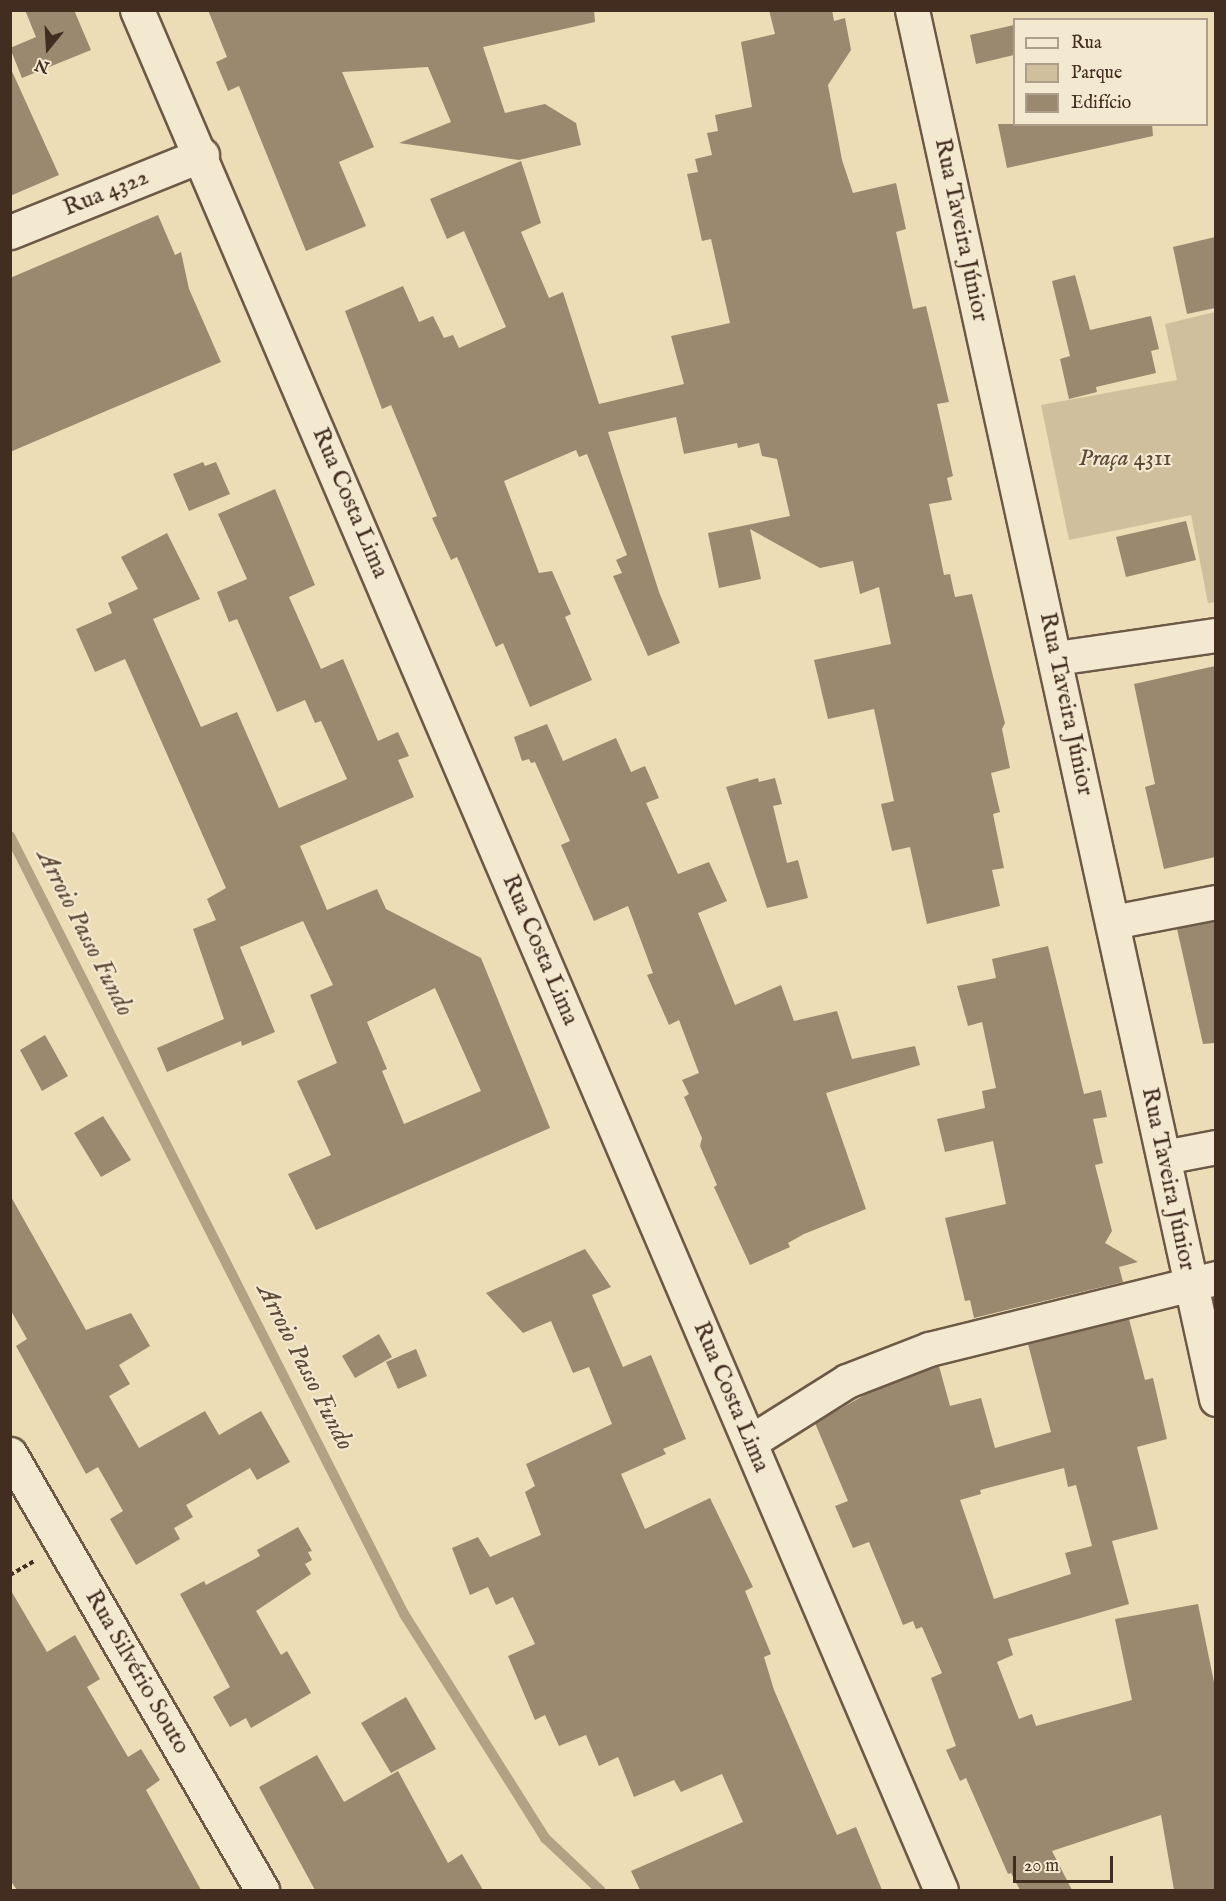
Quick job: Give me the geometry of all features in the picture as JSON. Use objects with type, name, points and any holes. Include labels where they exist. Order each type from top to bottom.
[{"type":"street","name":"Rua Costa Lima","points":[[137,10],[202,155],[941,1890]]},
{"type":"street","name":"Rua Taveira Júnior","points":[[912,10],[1164,1157],[1203,1281],[1215,1399]]},
{"type":"street","name":"Rua 4322","points":[[10,232],[202,155]]},
{"type":"street","points":[[1056,658],[1215,635]]},
{"type":"street","points":[[1113,922],[1215,902]]},
{"type":"street","points":[[1164,1157],[1215,1147]]},
{"type":"street","points":[[750,1442],[848,1382],[929,1349],[1203,1281]]},
{"type":"street","name":"Rua Silvério Souto","points":[[10,1454],[262,1890]]},
{"type":"green space","name":"Praça 4311","points":[[1215,312],[1216,602],[1208,603],[1191,515],[1069,540],[1041,405],[1177,380],[1165,324]]},
{"type":"building","points":[[25,10],[74,10],[91,50],[22,78],[10,48],[36,37]]},
{"type":"building","points":[[208,10],[594,10],[595,22],[483,47],[505,113],[545,104],[576,123],[581,145],[519,160],[399,143],[451,122],[428,67],[342,72],[374,147],[339,162],[366,226],[306,251],[239,86],[228,91],[216,62],[227,57]]},
{"type":"building","points":[[769,10],[832,10],[834,21],[845,18],[851,50],[828,85],[842,160],[853,193],[896,183],[906,229],[896,232],[913,309],[926,306],[949,402],[937,404],[953,476],[947,478],[952,500],[929,504],[944,575],[950,574],[955,597],[972,594],[1005,723],[1002,729],[1010,768],[991,773],[1000,812],[993,814],[1004,868],[992,870],[1000,906],[927,924],[910,847],[892,851],[881,804],[894,801],[874,709],[828,719],[814,660],[891,644],[879,587],[860,594],[853,561],[820,568],[750,529],[761,579],[719,588],[708,533],[790,516],[777,459],[762,456],[759,443],[738,448],[737,443],[684,454],[676,417],[608,432],[659,592],[680,643],[648,656],[613,576],[622,573],[616,560],[627,555],[587,454],[579,457],[576,450],[504,481],[539,573],[552,571],[571,614],[565,617],[592,680],[530,707],[503,643],[496,647],[457,557],[451,560],[432,518],[437,516],[391,405],[382,409],[345,311],[403,286],[419,322],[433,316],[444,338],[453,335],[459,348],[506,327],[464,231],[447,239],[430,199],[521,161],[541,223],[521,232],[549,298],[563,292],[599,404],[684,384],[671,336],[730,323],[711,239],[702,241],[687,174],[698,172],[695,159],[712,155],[707,133],[718,131],[715,115],[752,107],[741,42],[775,34]]},
{"type":"building","points":[[1013,25],[1013,55],[976,64],[970,35]]},
{"type":"building","points":[[10,67],[59,175],[10,196]]},
{"type":"building","points":[[998,124],[1013,124],[1013,126],[1152,126],[1153,136],[1007,168]]},
{"type":"building","points":[[158,215],[175,255],[181,252],[189,289],[221,362],[10,452],[10,278]]},
{"type":"building","points":[[1215,237],[1215,308],[1187,314],[1173,247]]},
{"type":"building","points":[[1075,275],[1090,330],[1151,316],[1159,349],[1151,351],[1156,373],[1096,387],[1097,392],[1069,399],[1060,359],[1070,356],[1052,281]]},
{"type":"building","points":[[203,462],[205,466],[216,462],[230,494],[189,511],[173,474]]},
{"type":"building","points":[[275,489],[315,585],[289,597],[321,669],[343,659],[378,741],[398,732],[409,756],[398,760],[414,797],[300,846],[327,910],[377,889],[386,909],[481,958],[550,1128],[316,1230],[288,1174],[331,1155],[297,1081],[337,1063],[310,995],[333,985],[303,921],[240,947],[275,1032],[242,1046],[241,1041],[167,1072],[157,1048],[224,1019],[193,929],[216,920],[207,899],[226,888],[125,659],[95,672],[76,629],[112,613],[108,603],[138,589],[121,557],[167,533],[200,599],[153,619],[201,727],[237,712],[279,808],[347,779],[321,721],[315,723],[305,700],[277,712],[237,619],[229,622],[217,592],[247,579],[218,514]],"holes":[[[435,988],[481,1091],[404,1124],[382,1071],[387,1069],[367,1022]]]},
{"type":"building","points":[[1186,521],[1196,560],[1126,577],[1116,537]]},
{"type":"building","points":[[1215,666],[1215,857],[1164,869],[1145,787],[1155,784],[1134,684]]},
{"type":"building","points":[[547,724],[563,761],[616,738],[631,772],[645,766],[659,798],[646,803],[678,874],[709,862],[727,901],[698,913],[735,1005],[781,985],[794,1021],[837,1011],[852,1059],[915,1046],[920,1065],[826,1093],[866,1209],[804,1234],[788,1243],[790,1247],[750,1265],[714,1187],[717,1185],[700,1146],[702,1138],[684,1097],[689,1094],[682,1080],[699,1073],[679,1020],[669,1025],[647,975],[653,973],[628,906],[594,921],[561,845],[570,841],[535,762],[531,763],[529,759],[522,761],[514,737]]},
{"type":"building","points":[[758,778],[759,782],[775,778],[782,804],[773,806],[787,863],[798,860],[808,898],[767,908],[726,787]]},
{"type":"building","points":[[1215,921],[1215,1043],[1203,1044],[1177,929]]},
{"type":"building","points":[[1048,946],[1084,1094],[1101,1090],[1107,1117],[1093,1119],[1103,1163],[1095,1165],[1112,1231],[1105,1243],[1138,1262],[1119,1267],[1123,1282],[974,1318],[970,1300],[965,1301],[945,1218],[1006,1204],[993,1141],[945,1152],[937,1119],[985,1108],[982,1091],[996,1088],[982,1022],[968,1026],[957,986],[996,978],[992,959]]},
{"type":"building","points":[[45,1035],[68,1076],[42,1091],[20,1050]]},
{"type":"building","points":[[103,1116],[131,1160],[101,1177],[74,1133]]},
{"type":"building","points":[[10,1195],[86,1330],[131,1313],[150,1346],[119,1365],[130,1384],[109,1396],[139,1448],[205,1411],[219,1435],[261,1411],[290,1462],[257,1480],[250,1468],[186,1505],[193,1517],[174,1528],[180,1539],[136,1565],[110,1519],[123,1511],[98,1467],[86,1474],[16,1346],[27,1339],[10,1309]]},
{"type":"building","points":[[585,1249],[611,1287],[592,1295],[623,1367],[651,1355],[686,1439],[663,1449],[666,1454],[621,1474],[645,1529],[710,1498],[753,1587],[745,1591],[771,1654],[764,1657],[774,1690],[837,1835],[856,1827],[882,1890],[640,1890],[631,1871],[743,1822],[722,1774],[681,1792],[674,1780],[634,1797],[618,1757],[599,1766],[586,1735],[559,1746],[545,1715],[535,1720],[508,1656],[535,1644],[513,1597],[496,1605],[488,1587],[470,1595],[452,1548],[478,1537],[490,1557],[541,1535],[525,1492],[535,1486],[526,1464],[612,1424],[589,1367],[573,1373],[551,1321],[523,1333],[486,1293]]},
{"type":"building","points":[[1129,1319],[1145,1380],[1153,1378],[1167,1439],[1137,1447],[1158,1529],[1112,1541],[1129,1604],[1008,1639],[1013,1655],[997,1662],[1019,1719],[1032,1714],[1036,1726],[1132,1700],[1115,1619],[1198,1604],[1215,1687],[1215,1890],[1174,1890],[1161,1815],[1052,1851],[1072,1890],[1020,1890],[1011,1873],[1008,1874],[966,1778],[960,1781],[946,1750],[956,1746],[931,1678],[942,1673],[922,1627],[916,1629],[913,1621],[903,1625],[869,1542],[853,1548],[835,1506],[848,1501],[815,1423],[870,1392],[939,1366],[950,1406],[981,1398],[995,1448],[1051,1432],[1028,1344]],"holes":[[[1064,1468],[1068,1487],[1076,1485],[1092,1546],[1065,1553],[1071,1574],[994,1599],[960,1500],[981,1494],[980,1490]]]},
{"type":"building","points":[[379,1334],[392,1357],[355,1378],[342,1356]]},
{"type":"building","points":[[416,1349],[427,1376],[398,1389],[386,1362]]},
{"type":"building","points":[[298,1527],[312,1551],[308,1552],[312,1560],[305,1564],[311,1574],[256,1611],[281,1655],[287,1651],[311,1693],[251,1728],[246,1718],[230,1727],[213,1697],[230,1687],[180,1594],[204,1581],[206,1585],[260,1556],[257,1550]]},
{"type":"building","points":[[10,1589],[47,1652],[75,1635],[100,1679],[87,1687],[128,1757],[141,1749],[160,1780],[146,1790],[201,1890],[17,1890],[10,1880]]},
{"type":"building","points":[[406,1697],[436,1749],[391,1773],[361,1723]]},
{"type":"building","points":[[317,1755],[344,1802],[398,1771],[448,1863],[462,1854],[483,1890],[315,1890],[259,1787]]},
{"type":"waterway","name":"Arroio Passo Fundo","points":[[10,836],[404,1614],[545,1838],[600,1890]]}]
